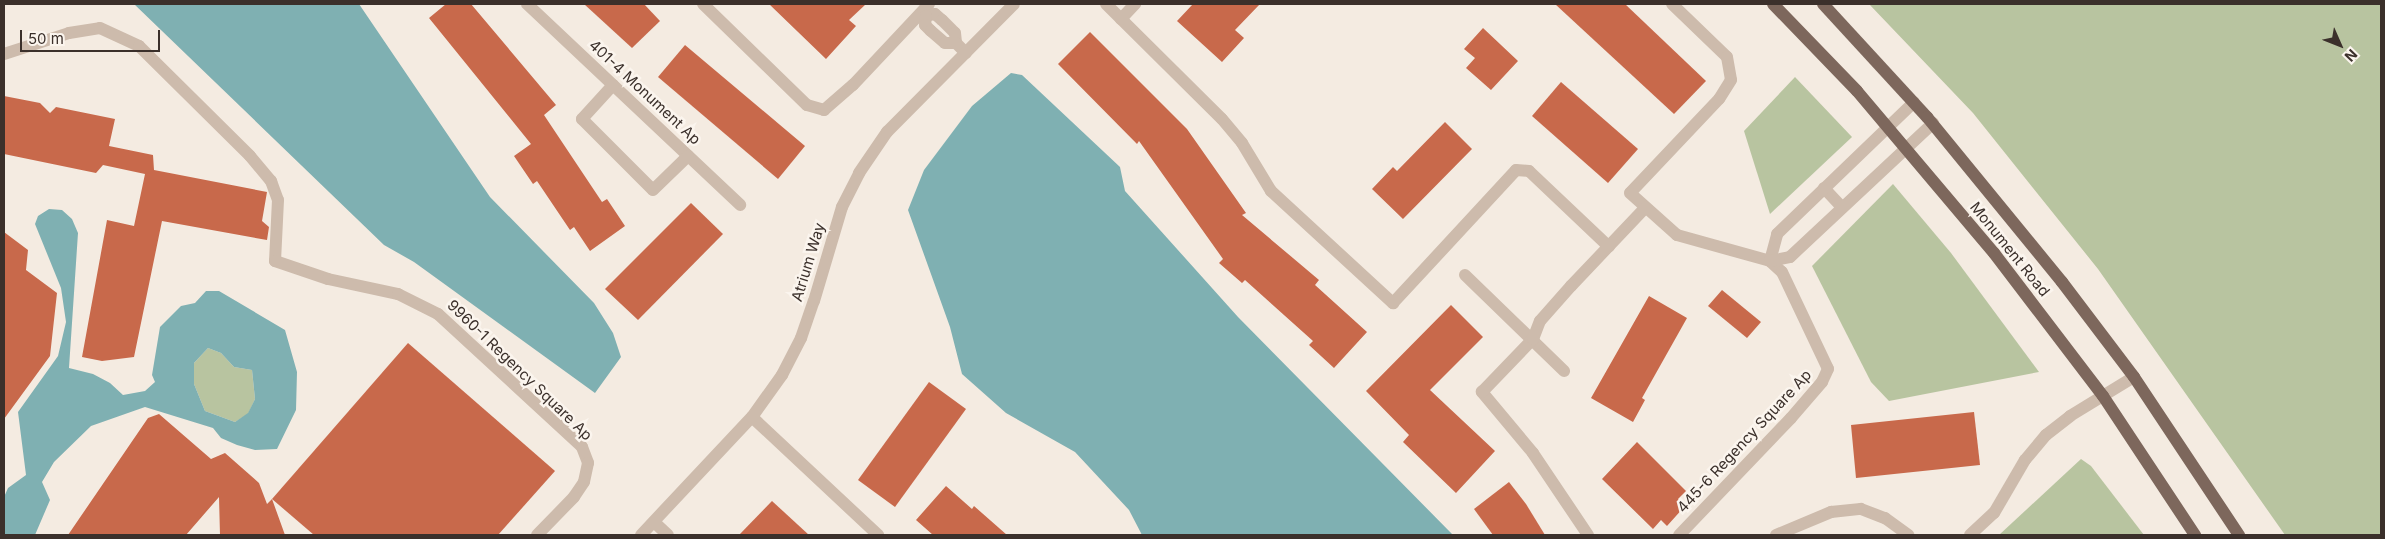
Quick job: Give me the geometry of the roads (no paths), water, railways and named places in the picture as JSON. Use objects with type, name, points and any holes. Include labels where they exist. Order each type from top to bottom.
[{"type":"main road","name":"Monument Road","points":[[1773,4],[1905,146],[1999,260],[2103,396],[2196,535]]},
{"type":"main road","name":"Monument Road","points":[[1823,4],[1914,102],[2062,282],[2134,377],[2239,535]]},
{"type":"street","name":"401-4 Monument Ap","points":[[528,4],[740,205]]},
{"type":"street","points":[[703,4],[807,105],[824,110],[853,85],[926,11],[935,14],[955,32],[956,43],[966,53]]},
{"type":"street","name":"Atrium Way","points":[[641,535],[752,417],[782,375],[801,338],[842,207],[859,173],[887,132],[1014,4]]},
{"type":"street","points":[[1106,4],[1222,119],[1242,143],[1261,179],[1270,191],[1392,303],[1516,170],[1529,170],[1610,247]]},
{"type":"street","points":[[1121,19],[1135,4]]},
{"type":"street","points":[[1672,4],[1727,57],[1731,80],[1719,99],[1630,193],[1677,235],[1770,261],[1790,257],[1905,146],[1932,123]]},
{"type":"street","name":"9960-1 Regency Square Ap","points":[[4,54],[69,33],[100,28],[139,46],[250,156],[271,181],[278,208],[275,262],[328,279],[398,294],[428,306],[445,320],[582,447],[588,463],[584,482],[574,497],[537,535]]},
{"type":"street","points":[[613,85],[582,119],[653,190],[688,156]]},
{"type":"street","points":[[1770,261],[1777,234],[1914,102]]},
{"type":"street","points":[[1824,188],[1842,207]]},
{"type":"street","points":[[1588,535],[1533,453],[1482,392],[1533,339],[1540,320],[1645,208]]},
{"type":"street","name":"445-6 Regency Square Ap","points":[[1679,535],[1791,418],[1822,382],[1828,369],[1782,272],[1770,261]]},
{"type":"street","points":[[1465,275],[1564,371]]},
{"type":"street","points":[[1970,535],[1994,513],[2025,460],[2046,435],[2134,377]]},
{"type":"street","points":[[752,417],[878,535]]},
{"type":"street","points":[[1776,535],[1832,512],[1861,509],[1885,518],[1908,535]]},
{"type":"street","points":[[654,522],[668,535]]},
{"type":"water","points":[[134,4],[359,4],[490,197],[594,303],[613,333],[621,357],[595,393],[414,262],[384,245]]},
{"type":"water","points":[[1011,73],[1022,75],[1120,167],[1125,191],[1238,317],[1453,535],[1142,535],[1129,510],[1075,452],[1006,413],[962,374],[950,327],[908,210],[924,170],[972,106]]},
{"type":"water","points":[[49,209],[62,210],[72,219],[78,233],[69,368],[93,374],[110,383],[123,395],[145,391],[155,382],[152,375],[160,327],[181,306],[195,303],[206,291],[219,291],[285,330],[297,372],[296,410],[277,449],[255,450],[237,445],[221,438],[213,428],[145,407],[91,426],[54,462],[42,482],[50,500],[35,535],[4,535],[4,497],[8,488],[26,475],[18,412],[58,356],[66,322],[61,288],[35,224],[38,216]],"holes":[[[208,348],[221,353],[234,367],[252,370],[255,399],[248,413],[235,422],[205,411],[194,384],[194,363]]]}]
